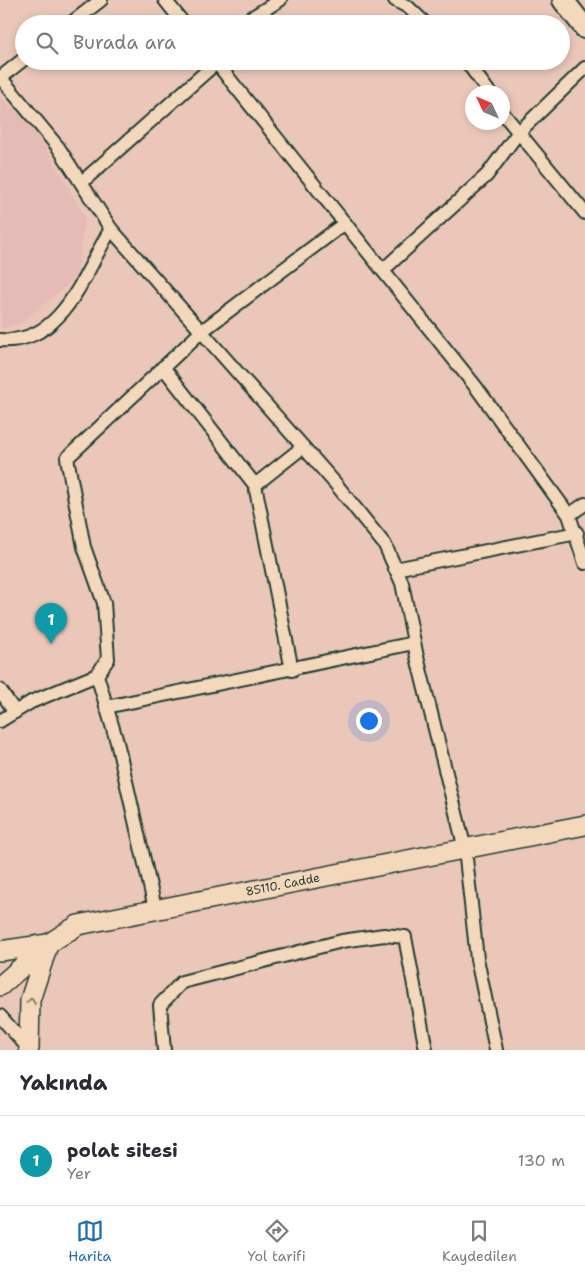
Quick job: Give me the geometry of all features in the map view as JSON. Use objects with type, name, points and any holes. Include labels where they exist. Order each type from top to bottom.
[{"type":"main road","points":[[563,0],[585,28]]},
{"type":"street","points":[[82,15],[101,0]]},
{"type":"street","points":[[165,0],[177,15]]},
{"type":"street","points":[[256,15],[280,0]]},
{"type":"street","points":[[395,0],[408,7],[416,15]]},
{"type":"street","points":[[15,66],[0,77],[58,147],[111,229],[303,447],[384,545],[396,569],[402,583],[414,643],[465,849],[477,959],[496,1050]]},
{"type":"street","points":[[383,270],[487,175],[518,133],[585,68]]},
{"type":"street","points":[[82,182],[206,70]]},
{"type":"street","points":[[221,70],[476,388],[569,515],[577,533],[585,564]]},
{"type":"street","points":[[473,70],[484,85]]},
{"type":"street","points":[[510,122],[585,213]]},
{"type":"street","points":[[0,721],[31,702],[97,675],[108,659],[104,603],[84,547],[67,458],[202,331],[345,223]]},
{"type":"street","points":[[0,340],[11,341],[36,334],[51,322],[73,297],[111,229]]},
{"type":"street","points":[[163,367],[255,485],[292,670]]},
{"type":"street","points":[[255,485],[303,447]]},
{"type":"street","points":[[569,515],[585,504]]},
{"type":"street","points":[[396,569],[577,533]]},
{"type":"street","points":[[106,707],[292,670],[414,643]]},
{"type":"street","points":[[97,675],[155,908]]},
{"type":"street","points":[[0,690],[15,712]]},
{"type":"street","name":"85110. Cadde","points":[[0,986],[48,944],[78,925],[155,908],[585,825]]},
{"type":"street","points":[[164,1050],[160,1005],[182,982],[342,941],[384,935],[405,936],[426,1050]]},
{"type":"street","points":[[0,951],[48,944],[30,1000],[30,1050]]},
{"type":"street","points":[[0,1016],[30,1050]]},
{"type":"shaded area","points":[[0,97],[31,121],[85,217],[77,277],[22,323],[1,329]]},
{"type":"place","name":"polat sitesi","points":[[51,644]]}]
